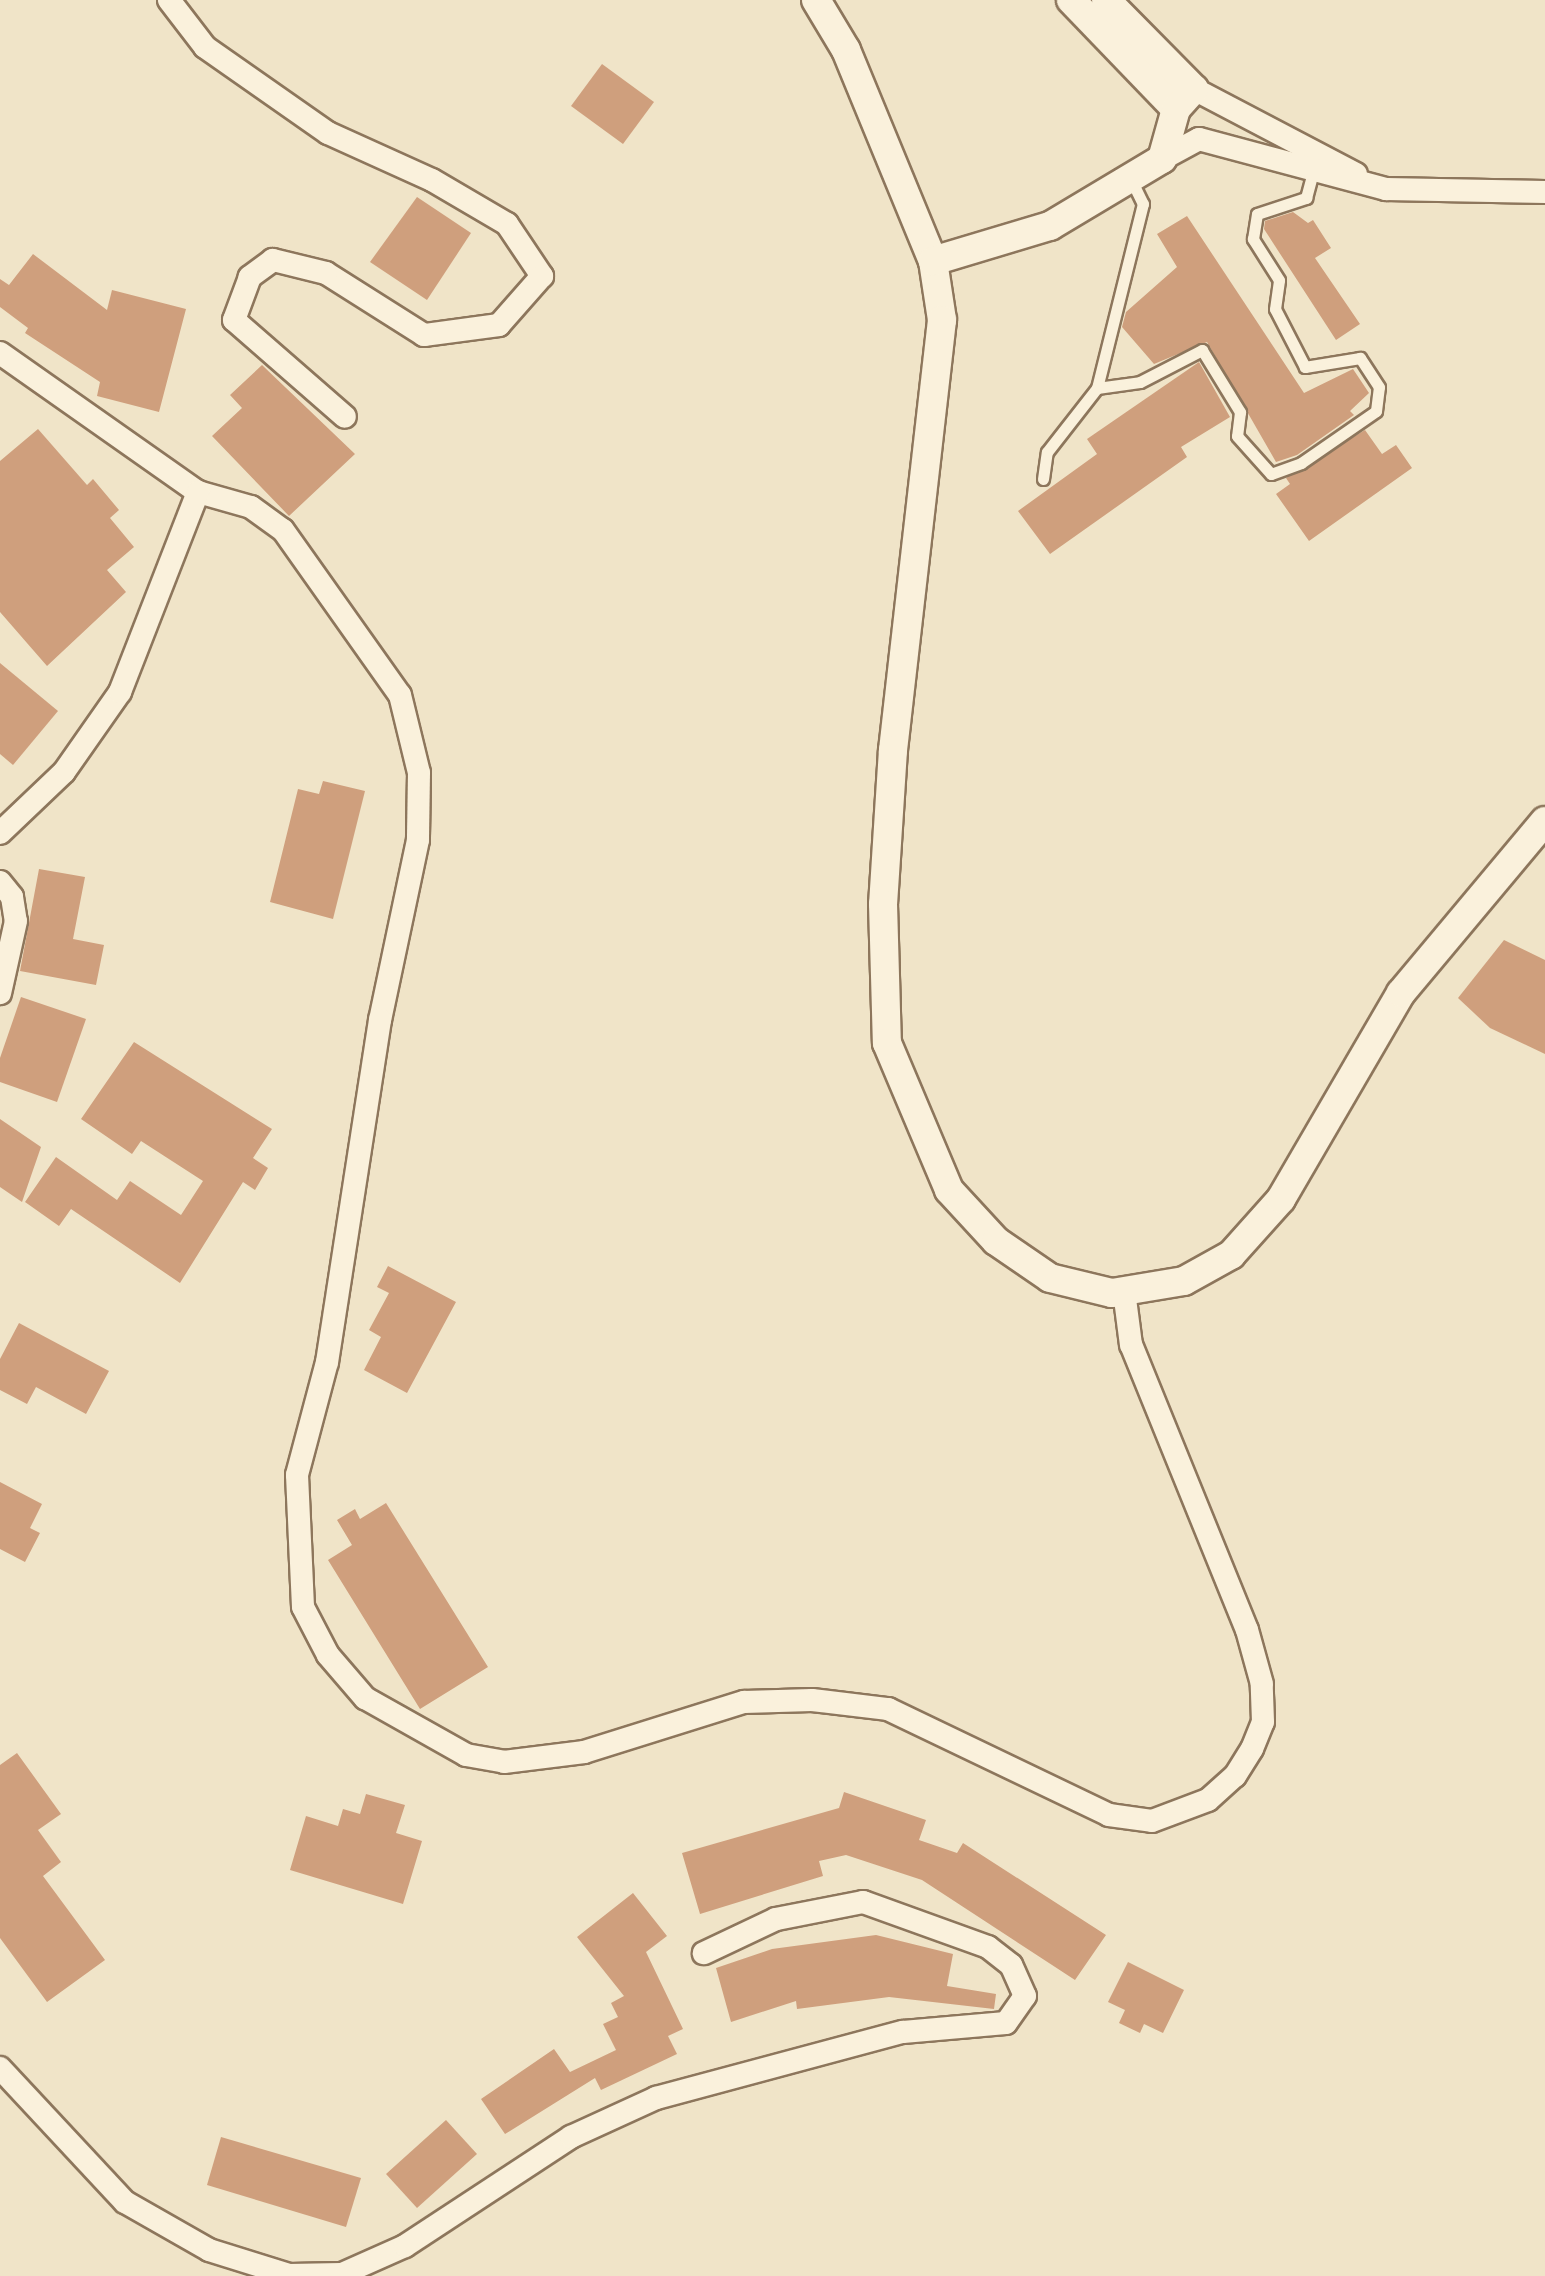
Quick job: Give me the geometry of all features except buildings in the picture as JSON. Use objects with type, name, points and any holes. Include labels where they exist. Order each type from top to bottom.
[{"type":"street","points":[[168,0],[205,47],[328,133],[432,180],[507,224],[542,276],[499,325],[424,335],[326,273],[273,260],[250,277],[234,320],[346,417]]},
{"type":"street","points":[[816,0],[846,50],[933,261],[942,320],[893,750],[883,904],[887,1043],[949,1190],[996,1242],[1050,1278],[1124,1291],[1184,1281],[1232,1256],[1281,1199],[1401,993],[1545,821]]},
{"type":"street","points":[[1071,0],[1185,99],[1386,189]]},
{"type":"street","points":[[1106,0],[1185,99]]},
{"type":"street","points":[[1162,159],[1185,99]]},
{"type":"street","points":[[933,261],[1050,226],[1199,138],[1386,189],[1545,192]]},
{"type":"street","points":[[0,353],[198,492],[250,507],[283,530],[316,570],[400,695],[419,773],[418,840],[380,1020],[327,1362],[297,1475],[303,1607],[320,1644],[365,1698],[466,1755],[504,1762],[584,1752],[744,1702],[812,1700],[888,1710],[1109,1814],[1152,1821],[1194,1807],[1235,1776],[1252,1749],[1263,1722],[1262,1684],[1247,1630],[1130,1345],[1124,1291]]},
{"type":"street","points":[[0,833],[64,772],[120,692],[198,492]]},
{"type":"street","points":[[0,882],[12,897],[16,921],[0,993]]},
{"type":"street","points":[[0,2068],[125,2202],[209,2250],[289,2276],[342,2274],[405,2246],[571,2137],[656,2098],[903,2032],[1006,2023],[1025,1996],[1011,1965],[988,1948],[863,1902],[776,1919],[704,1953]]},
{"type":"lane","points":[[1098,388],[1140,382],[1202,350],[1240,412],[1237,436],[1271,474],[1301,463],[1376,410],[1379,387],[1360,358],[1306,367],[1274,310],[1279,280],[1254,239],[1257,214],[1306,198],[1313,172]]},
{"type":"lane","points":[[1043,479],[1047,452],[1098,388],[1143,204],[1131,179]]}]
